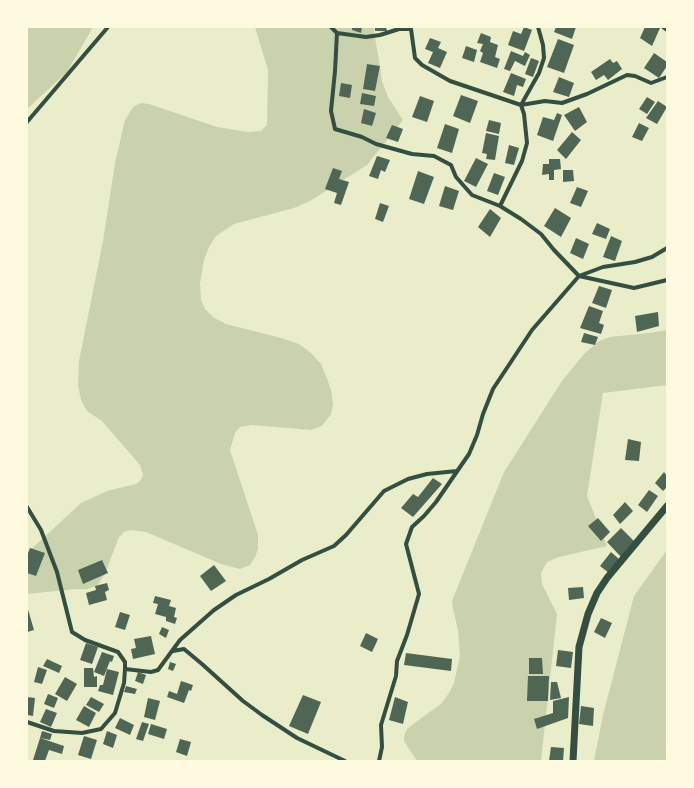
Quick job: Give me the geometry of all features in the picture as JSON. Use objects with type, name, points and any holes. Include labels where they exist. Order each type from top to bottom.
[{"type":"main road","points":[[573,761],[579,647],[588,614],[597,593],[607,578],[667,506]]},
{"type":"street","points":[[27,122],[108,27]]},
{"type":"street","points":[[331,27],[337,33],[366,37],[380,35],[399,29],[410,29],[415,58],[422,65],[450,81],[521,105],[545,101],[562,103],[587,94],[627,75],[635,76],[651,82],[667,77]]},
{"type":"street","points":[[500,206],[522,161],[528,143],[524,114],[521,105],[539,73],[544,58],[543,45],[538,27]]},
{"type":"street","points":[[663,27],[667,30]]},
{"type":"street","points":[[337,33],[335,71],[330,111],[335,129],[362,137],[376,144],[412,154],[434,156],[451,164],[456,177],[472,195],[500,206],[542,234],[554,250],[579,276],[634,288],[667,280]]},
{"type":"street","points":[[379,761],[382,747],[381,725],[396,676],[396,661],[407,635],[419,594],[406,544],[412,527],[436,502],[469,454],[490,395],[501,376],[532,330],[579,276],[603,267],[635,262],[652,257],[667,248]]},
{"type":"street","points":[[125,669],[151,672],[158,670],[180,640],[214,610],[236,595],[270,579],[302,560],[334,546],[346,535],[384,491],[408,479],[428,474],[457,471]]},
{"type":"street","points":[[27,507],[41,530],[57,572],[72,632],[85,640],[118,652],[125,662],[124,683],[114,714],[101,729],[82,733],[54,731],[27,722]]},
{"type":"street","points":[[172,651],[184,649],[243,701],[262,715],[297,738],[345,761]]},
{"type":"green space","points":[[27,27],[93,27],[67,72],[27,109]]},
{"type":"green space","points":[[255,27],[374,27],[382,81],[388,97],[403,120],[367,165],[310,201],[294,208],[234,224],[216,236],[209,247],[204,260],[200,283],[201,300],[205,309],[213,317],[226,324],[299,344],[311,353],[321,364],[331,390],[333,404],[331,414],[322,426],[311,430],[252,425],[240,427],[235,433],[230,450],[258,535],[258,549],[250,565],[240,569],[221,564],[146,532],[130,530],[124,532],[119,537],[106,571],[97,586],[87,589],[27,594],[27,553],[81,503],[107,491],[136,484],[141,480],[143,475],[140,465],[102,421],[87,411],[81,400],[78,385],[79,361],[103,241],[115,163],[125,120],[133,107],[141,103],[149,104],[217,127],[248,132],[261,131],[267,125],[268,70]]},
{"type":"green space","points":[[667,330],[667,385],[603,393],[587,496],[607,546],[559,557],[547,562],[541,573],[542,584],[557,614],[541,761],[417,761],[404,741],[404,736],[407,729],[441,704],[454,683],[460,656],[458,630],[452,601],[504,472],[562,381],[584,354],[599,341],[610,337]]},
{"type":"green space","points":[[667,550],[667,761],[594,761],[603,715],[634,596]]},
{"type":"building","points":[[352,27],[362,27],[361,33],[352,30]]},
{"type":"building","points":[[375,27],[386,27],[387,31],[375,31]]},
{"type":"building","points":[[524,27],[532,30],[524,51],[508,45],[513,31],[521,34]]},
{"type":"building","points":[[556,27],[576,27],[572,39],[554,32]]},
{"type":"building","points":[[645,27],[660,28],[652,46],[640,38]]},
{"type":"building","points":[[481,33],[491,37],[490,42],[498,45],[495,57],[500,59],[497,68],[480,62],[483,53],[480,51],[483,44],[477,43]]},
{"type":"building","points":[[430,38],[441,42],[438,48],[447,52],[440,68],[428,63],[433,52],[425,49]]},
{"type":"building","points":[[558,39],[574,45],[564,73],[547,67]]},
{"type":"building","points":[[466,46],[477,50],[474,62],[462,58]]},
{"type":"building","points":[[511,51],[523,56],[525,52],[530,55],[525,66],[515,61],[510,71],[504,69]]},
{"type":"building","points":[[654,53],[667,62],[667,66],[659,78],[644,68]]},
{"type":"building","points":[[531,58],[539,61],[533,77],[525,74]]},
{"type":"building","points":[[610,59],[613,63],[617,61],[622,69],[608,80],[604,75],[596,80],[591,72]]},
{"type":"building","points":[[367,64],[380,66],[375,91],[363,89]]},
{"type":"building","points":[[511,73],[526,79],[523,87],[517,85],[514,96],[503,92]]},
{"type":"building","points":[[559,77],[574,83],[569,97],[553,92]]},
{"type":"building","points":[[341,83],[352,85],[350,98],[339,96]]},
{"type":"building","points":[[362,93],[376,96],[374,106],[360,104]]},
{"type":"building","points":[[461,95],[478,101],[470,123],[453,116]]},
{"type":"building","points":[[420,96],[434,101],[427,122],[412,117]]},
{"type":"building","points":[[647,97],[655,102],[647,114],[639,109]]},
{"type":"building","points":[[658,101],[667,107],[657,124],[646,118]]},
{"type":"building","points":[[579,107],[587,122],[575,131],[564,115]]},
{"type":"building","points":[[364,109],[376,113],[372,126],[361,123]]},
{"type":"building","points":[[557,113],[562,115],[553,141],[537,135],[543,117],[554,120]]},
{"type":"building","points":[[489,120],[501,123],[499,134],[486,131]]},
{"type":"building","points":[[639,123],[649,128],[642,141],[632,137]]},
{"type":"building","points":[[445,124],[459,129],[452,153],[437,148]]},
{"type":"building","points":[[392,125],[403,129],[398,142],[386,138]]},
{"type":"building","points":[[572,132],[581,140],[566,159],[557,150]]},
{"type":"building","points":[[486,133],[499,136],[495,160],[486,159],[487,154],[482,153]]},
{"type":"building","points":[[509,145],[519,148],[514,165],[505,163]]},
{"type":"building","points":[[377,156],[390,160],[385,172],[381,170],[378,179],[369,176]]},
{"type":"building","points":[[476,158],[488,164],[476,187],[464,181]]},
{"type":"building","points":[[549,159],[560,159],[561,169],[554,170],[554,180],[549,180],[549,174],[542,175],[543,164],[549,164]]},
{"type":"building","points":[[333,168],[342,171],[339,179],[349,182],[341,205],[334,203],[337,193],[325,189]]},
{"type":"building","points":[[563,170],[573,170],[574,181],[563,182]]},
{"type":"building","points":[[418,171],[434,177],[424,204],[409,199]]},
{"type":"building","points":[[494,173],[505,177],[498,195],[487,191]]},
{"type":"building","points":[[445,186],[459,191],[453,210],[439,206]]},
{"type":"building","points":[[577,187],[588,191],[581,207],[570,203]]},
{"type":"building","points":[[380,203],[389,206],[383,222],[375,219]]},
{"type":"building","points":[[555,208],[571,218],[561,237],[544,226]]},
{"type":"building","points":[[490,209],[501,218],[490,237],[478,227]]},
{"type":"building","points":[[597,223],[610,229],[606,239],[592,234]]},
{"type":"building","points":[[611,236],[622,241],[615,261],[603,257]]},
{"type":"building","points":[[576,238],[589,244],[583,259],[570,253]]},
{"type":"building","points":[[599,286],[612,290],[606,308],[592,303]]},
{"type":"building","points":[[589,306],[603,311],[599,323],[604,325],[601,334],[580,328]]},
{"type":"building","points":[[658,312],[659,326],[637,332],[635,316]]},
{"type":"building","points":[[584,333],[598,337],[595,345],[581,342]]},
{"type":"building","points":[[628,439],[641,442],[639,461],[625,460]]},
{"type":"building","points":[[664,472],[667,476],[667,487],[663,491],[655,483]]},
{"type":"building","points":[[433,478],[442,484],[413,517],[401,508],[413,494],[418,497]]},
{"type":"building","points":[[649,490],[658,496],[647,512],[638,505]]},
{"type":"building","points":[[625,502],[633,511],[620,524],[613,515]]},
{"type":"building","points":[[598,518],[610,532],[601,541],[588,526]]},
{"type":"building","points":[[621,528],[634,541],[621,557],[607,542]]},
{"type":"building","points":[[30,548],[45,553],[36,576],[27,573],[27,556]]},
{"type":"building","points":[[611,552],[619,559],[609,573],[600,566]]},
{"type":"building","points":[[102,560],[108,573],[83,584],[78,570]]},
{"type":"building","points":[[214,565],[226,581],[211,591],[200,576]]},
{"type":"building","points":[[107,583],[109,590],[105,592],[107,600],[89,605],[86,593],[96,590],[95,586]]},
{"type":"building","points":[[583,587],[584,598],[569,600],[568,588]]},
{"type":"building","points":[[155,596],[171,600],[169,606],[176,608],[174,617],[177,618],[175,624],[166,621],[166,617],[155,614],[158,604],[153,603]]},
{"type":"building","points":[[27,606],[34,630],[27,632]]},
{"type":"building","points":[[120,612],[130,615],[125,630],[115,627]]},
{"type":"building","points":[[601,618],[612,623],[605,638],[594,632]]},
{"type":"building","points":[[162,627],[169,630],[166,638],[159,634]]},
{"type":"building","points":[[366,633],[378,639],[372,652],[360,646]]},
{"type":"building","points":[[151,636],[155,654],[133,659],[131,649],[136,648],[134,639]]},
{"type":"building","points":[[86,643],[98,647],[92,664],[80,660]]},
{"type":"building","points":[[558,650],[573,652],[571,668],[556,666]]},
{"type":"building","points":[[102,652],[114,656],[112,662],[110,661],[104,676],[94,672]]},
{"type":"building","points":[[406,653],[452,659],[451,671],[404,665]]},
{"type":"building","points":[[529,658],[542,658],[543,674],[529,674]]},
{"type":"building","points":[[47,659],[62,666],[59,673],[43,666]]},
{"type":"building","points":[[170,662],[176,664],[173,671],[168,669]]},
{"type":"building","points":[[38,667],[47,670],[42,684],[34,682]]},
{"type":"building","points":[[84,668],[93,668],[94,677],[97,676],[97,687],[84,687]]},
{"type":"building","points":[[107,669],[119,672],[113,695],[98,691],[100,685],[103,685]]},
{"type":"building","points":[[138,672],[146,675],[143,684],[135,681]]},
{"type":"building","points":[[528,676],[549,676],[548,701],[527,701]]},
{"type":"building","points":[[65,677],[77,684],[67,701],[55,694]]},
{"type":"building","points":[[181,681],[193,685],[191,691],[189,690],[184,703],[167,697],[169,691],[177,694]]},
{"type":"building","points":[[551,682],[557,682],[561,698],[550,700]]},
{"type":"building","points":[[126,686],[137,689],[135,694],[124,692]]},
{"type":"building","points":[[48,694],[58,698],[54,708],[44,704]]},
{"type":"building","points":[[303,695],[321,702],[308,734],[289,726]]},
{"type":"building","points":[[27,697],[35,698],[33,716],[27,715]]},
{"type":"building","points":[[91,697],[104,704],[99,712],[86,705]]},
{"type":"building","points":[[395,697],[408,702],[403,724],[389,720]]},
{"type":"building","points":[[569,697],[568,718],[537,729],[534,719],[553,713],[553,701]]},
{"type":"building","points":[[148,698],[160,701],[155,720],[144,717]]},
{"type":"building","points":[[84,706],[96,713],[89,727],[76,720]]},
{"type":"building","points":[[581,706],[594,708],[593,726],[579,724]]},
{"type":"building","points":[[46,709],[57,713],[51,727],[40,722]]},
{"type":"building","points":[[120,718],[134,725],[130,735],[115,728]]},
{"type":"building","points":[[142,722],[149,724],[143,741],[136,739]]},
{"type":"building","points":[[151,724],[167,729],[164,739],[148,734]]},
{"type":"building","points":[[42,731],[52,734],[50,740],[40,738]]},
{"type":"building","points":[[107,731],[117,735],[113,748],[103,744]]},
{"type":"building","points":[[84,736],[97,740],[91,759],[78,755]]},
{"type":"building","points":[[40,738],[64,746],[62,754],[49,750],[45,761],[33,760]]},
{"type":"building","points":[[180,739],[191,742],[187,756],[176,752]]},
{"type":"building","points":[[551,747],[564,748],[563,761],[549,761]]}]
